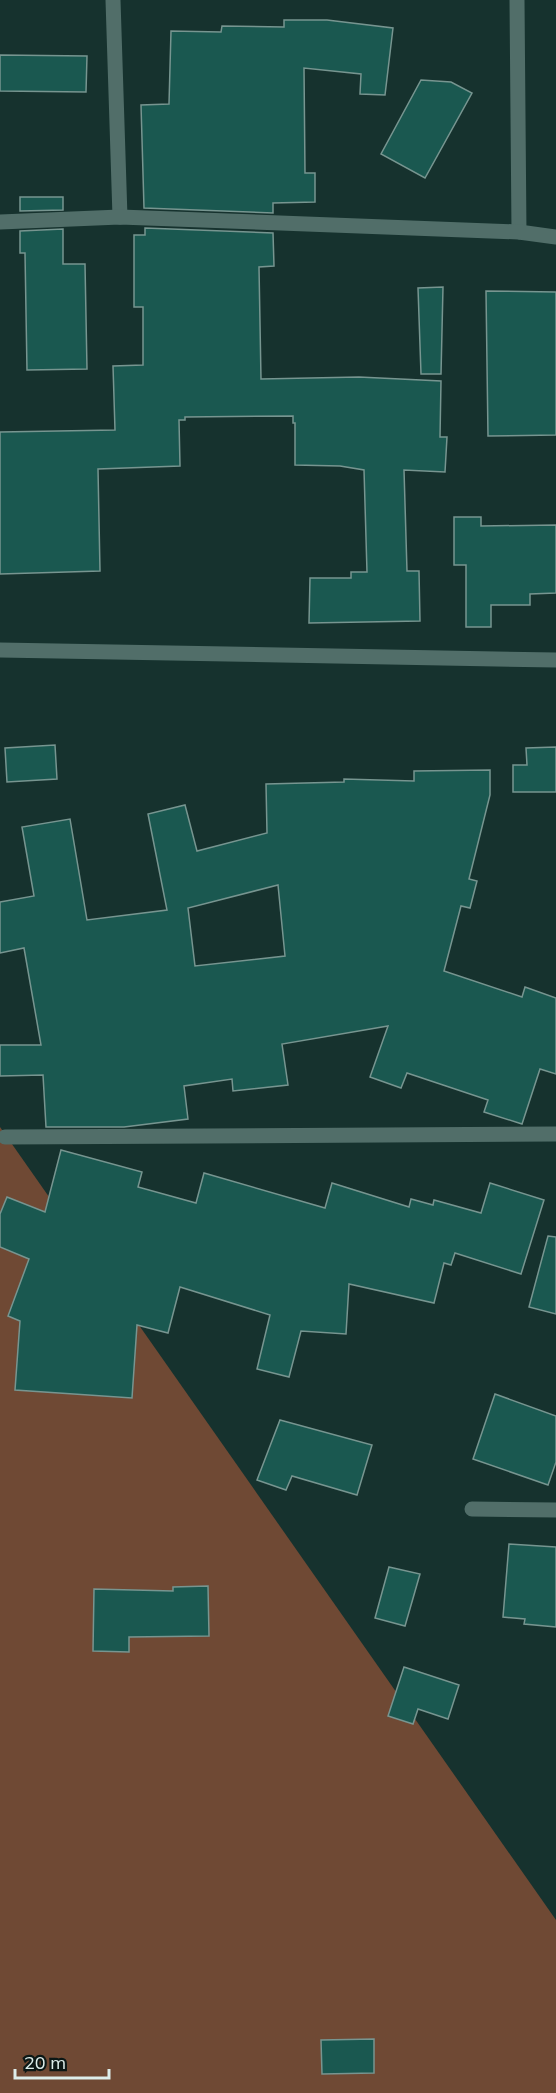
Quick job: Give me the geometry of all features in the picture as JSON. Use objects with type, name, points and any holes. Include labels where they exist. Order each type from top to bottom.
[{"type":"street","points":[[113,0],[120,217]]},
{"type":"street","points":[[517,0],[519,232]]},
{"type":"street","points":[[0,222],[120,217],[519,232],[556,237]]},
{"type":"street","points":[[0,650],[556,660]]},
{"type":"street","points":[[5,1137],[556,1134]]},
{"type":"street","points":[[472,1509],[556,1510]]},
{"type":"shaded area","points":[[0,1127],[556,1920],[556,2093],[0,2093]]},
{"type":"building","points":[[284,20],[327,20],[393,28],[385,95],[360,94],[361,74],[304,68],[305,173],[315,173],[315,202],[273,203],[273,213],[144,208],[141,105],[169,104],[171,31],[221,32],[222,26],[284,27]]},
{"type":"building","points":[[0,55],[87,56],[86,92],[0,91]]},
{"type":"building","points":[[421,80],[451,82],[472,93],[425,178],[381,154]]},
{"type":"building","points":[[20,197],[63,197],[63,210],[20,211]]},
{"type":"building","points":[[145,228],[273,233],[274,266],[259,267],[261,379],[359,377],[441,381],[440,437],[447,437],[445,472],[404,470],[407,571],[419,571],[420,621],[309,623],[310,578],[351,578],[351,572],[367,572],[364,470],[340,466],[295,465],[293,416],[185,417],[185,420],[179,420],[180,466],[98,469],[100,571],[0,574],[0,432],[115,430],[113,366],[143,365],[143,307],[134,307],[134,235],[145,235]]},
{"type":"building","points":[[63,229],[63,264],[85,264],[87,369],[27,370],[25,253],[20,253],[20,231]]},
{"type":"building","points":[[443,287],[441,374],[421,374],[418,288]]},
{"type":"building","points":[[486,291],[556,292],[556,435],[488,436]]},
{"type":"building","points":[[454,517],[481,517],[481,526],[556,525],[556,593],[530,594],[530,605],[491,605],[491,627],[466,627],[466,565],[454,565]]},
{"type":"building","points":[[55,745],[57,779],[7,782],[5,748]]},
{"type":"building","points":[[556,747],[556,792],[513,792],[513,765],[527,765],[526,748]]},
{"type":"building","points":[[490,770],[490,795],[469,879],[477,881],[470,908],[461,906],[444,971],[522,997],[525,987],[556,998],[556,1074],[540,1069],[522,1124],[484,1112],[488,1100],[407,1073],[401,1088],[370,1077],[388,1026],[282,1044],[288,1085],[233,1091],[232,1079],[184,1086],[188,1119],[124,1127],[46,1127],[43,1075],[0,1076],[0,1045],[41,1045],[24,948],[0,953],[0,902],[34,896],[22,827],[70,819],[87,920],[167,910],[148,814],[185,805],[197,851],[267,833],[266,784],[344,782],[344,779],[414,781],[414,771]],"holes":[[[278,885],[285,956],[195,966],[188,908]]]},
{"type":"building","points":[[61,1150],[142,1172],[138,1187],[196,1203],[204,1173],[325,1208],[332,1183],[409,1207],[411,1199],[433,1205],[434,1200],[481,1213],[490,1183],[544,1200],[521,1274],[455,1253],[451,1265],[444,1263],[434,1303],[349,1284],[346,1334],[301,1331],[289,1377],[257,1369],[270,1315],[180,1287],[168,1333],[137,1325],[132,1398],[15,1390],[20,1321],[8,1316],[29,1259],[0,1247],[0,1214],[7,1197],[45,1212]]},
{"type":"building","points":[[548,1236],[556,1237],[556,1314],[529,1307]]},
{"type":"building","points":[[495,1394],[556,1416],[556,1462],[548,1485],[473,1459]]},
{"type":"building","points":[[280,1420],[372,1445],[357,1495],[292,1476],[286,1490],[257,1480]]},
{"type":"building","points":[[509,1544],[556,1547],[556,1627],[524,1624],[525,1619],[503,1617]]},
{"type":"building","points":[[389,1567],[420,1574],[405,1626],[375,1618]]},
{"type":"building","points":[[208,1586],[209,1636],[129,1637],[129,1652],[93,1651],[94,1589],[173,1591],[173,1587]]},
{"type":"building","points":[[404,1667],[459,1685],[448,1719],[418,1709],[413,1724],[388,1716]]},
{"type":"building","points":[[374,2039],[374,2073],[322,2074],[321,2040]]}]
